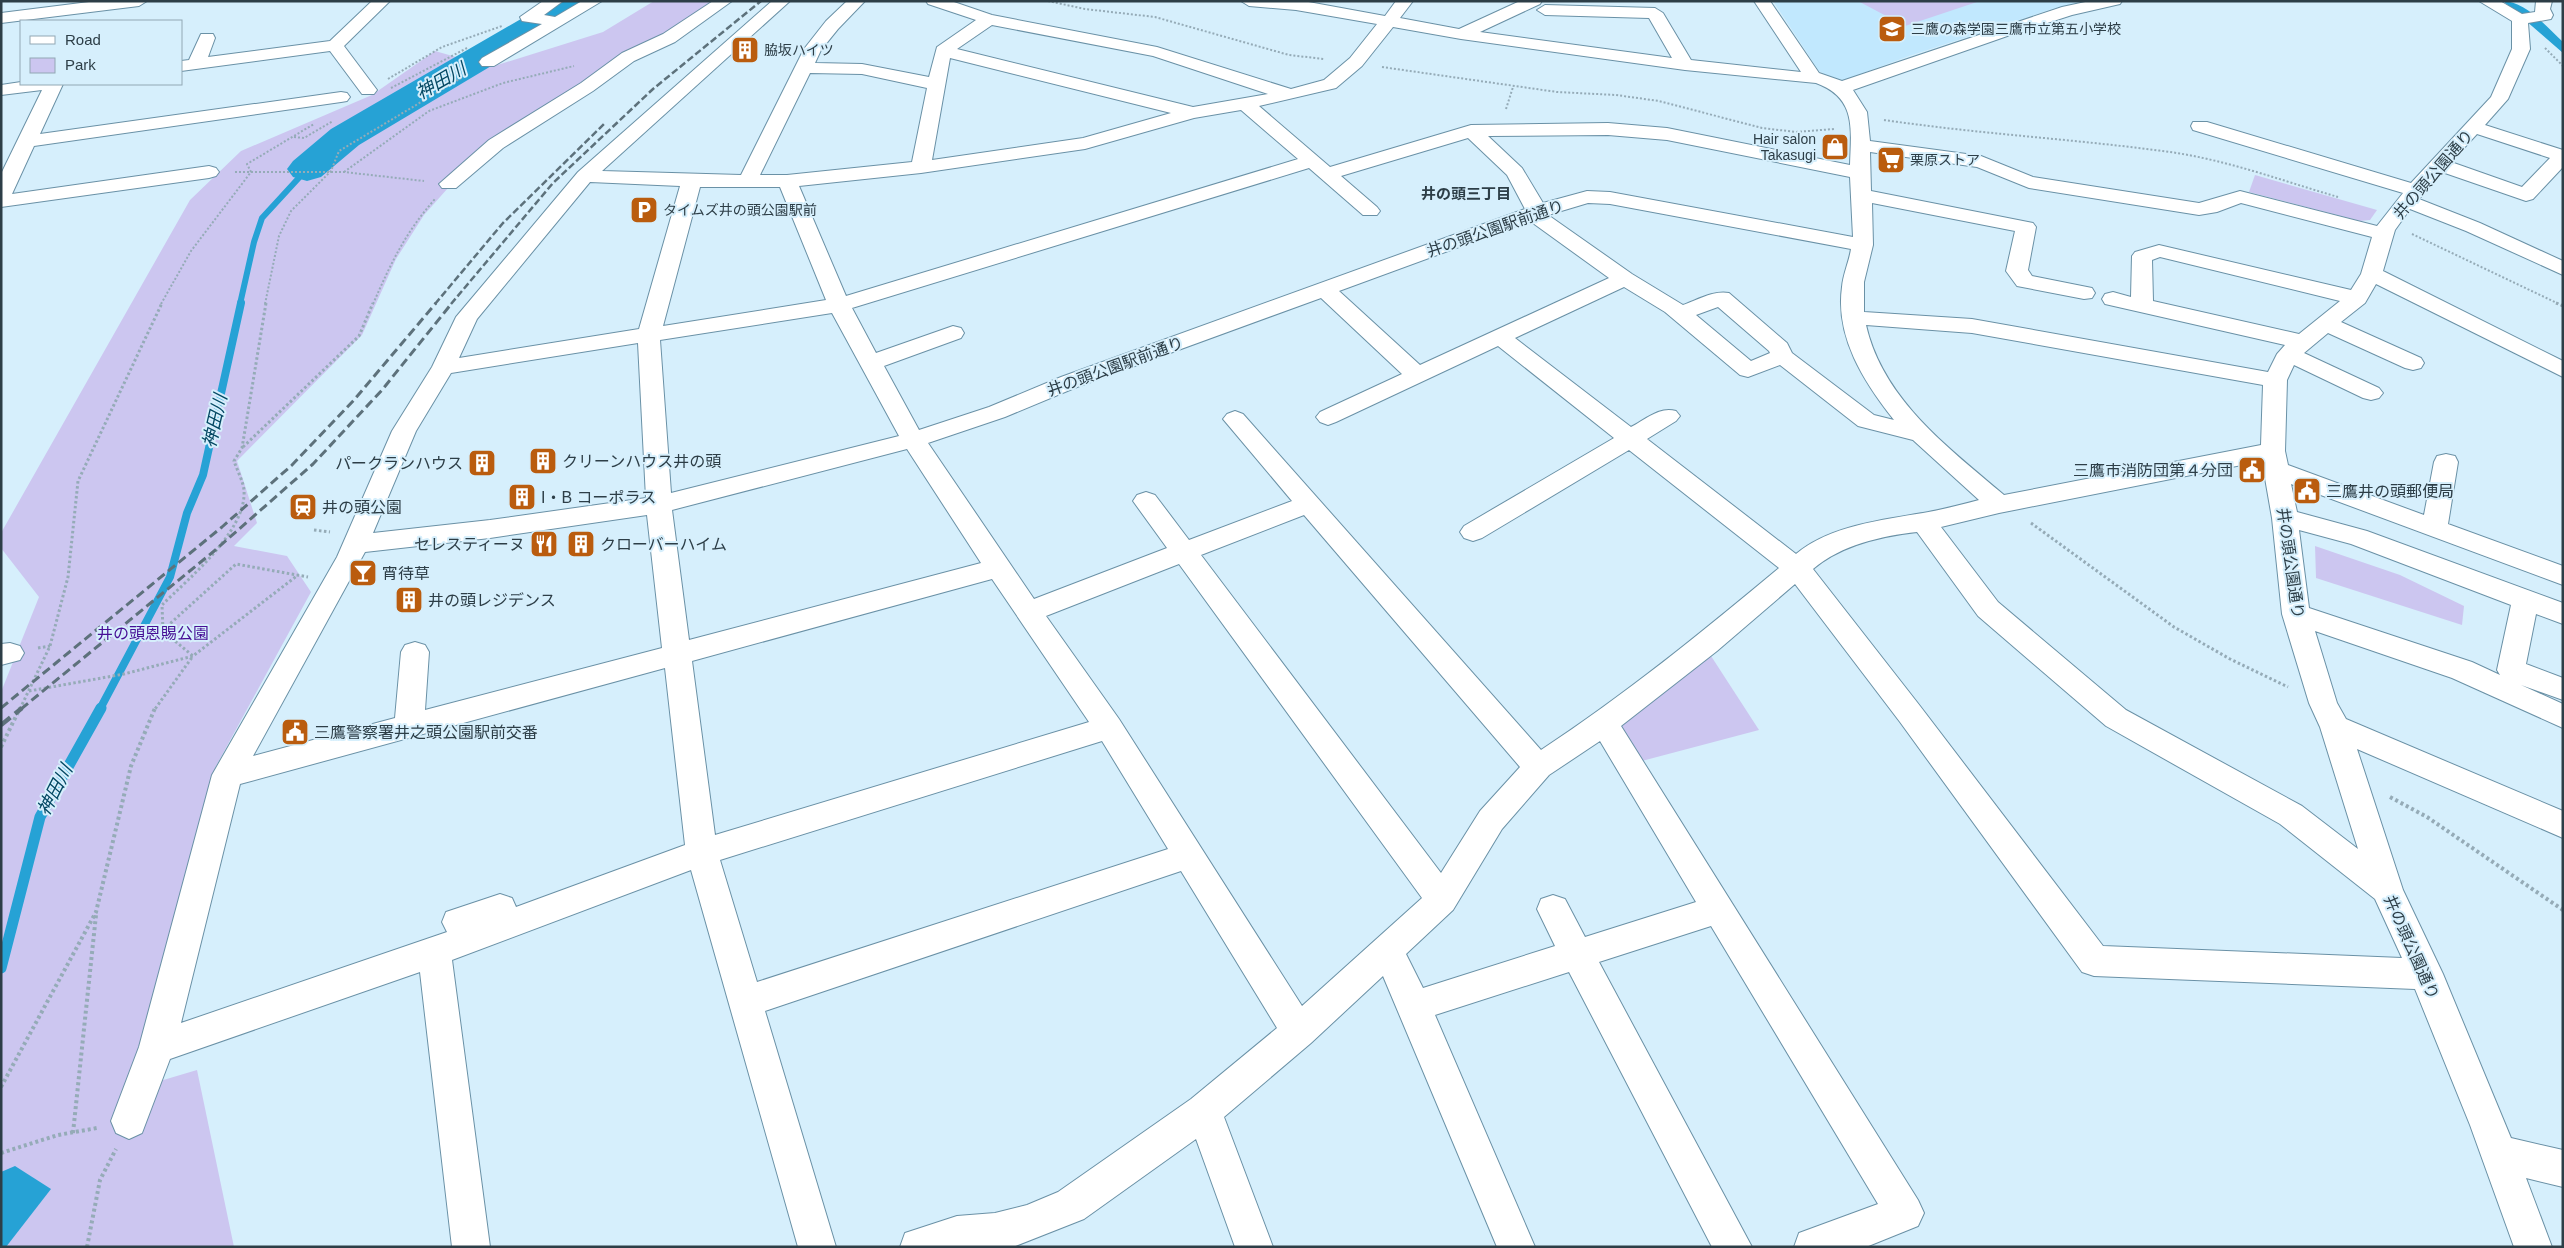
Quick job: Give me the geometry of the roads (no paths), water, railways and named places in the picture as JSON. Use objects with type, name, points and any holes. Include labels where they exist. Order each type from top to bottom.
[{"type":"street","points":[[1,18],[89,10],[139,1]]},
{"type":"street","points":[[188,65],[336,45],[382,1]]},
{"type":"street","points":[[544,20],[555,1]]},
{"type":"street","points":[[488,62],[544,20],[594,1]]},
{"type":"street","points":[[449,184],[496,144],[587,87],[628,57],[669,38],[724,1]]},
{"type":"street","points":[[130,1122],[157,1047],[227,775],[347,539],[404,431],[443,367],[467,317],[585,176],[782,1]]},
{"type":"street","points":[[747,182],[812,49],[832,24],[857,1]]},
{"type":"street","points":[[934,1],[989,19],[1157,52],[1290,95]]},
{"type":"street","points":[[585,176],[691,181],[787,181],[921,167],[1086,143],[1192,113],[1290,95],[1330,84],[1356,62],[1405,1]]},
{"type":"street","points":[[1762,1],[1812,76]]},
{"type":"street","points":[[1840,88],[2016,27],[2068,11],[2114,1]]},
{"type":"street","points":[[2487,1],[2538,15]]},
{"type":"street","points":[[1243,18],[1254,2],[1296,5],[1461,34],[1685,65],[1799,77],[1812,76],[1840,88],[1853,100],[1860,131],[1863,245],[1852,283],[1853,318],[1863,354],[1880,384],[1918,434],[1999,504]]},
{"type":"street","points":[[1461,34],[1539,5],[1656,13],[1685,65]]},
{"type":"street","name":"井の頭公園通り","points":[[2533,1247],[2499,1153],[2426,974],[2387,890],[2296,614],[2285,518],[2275,461],[2275,380],[2295,348],[2356,298],[2372,274],[2387,229],[2411,195],[2498,99],[2506,86],[2521,48],[2538,15]]},
{"type":"street","points":[[921,167],[943,51],[989,19]]},
{"type":"street","points":[[188,65],[207,38]]},
{"type":"street","points":[[336,45],[368,90]]},
{"type":"street","points":[[943,51],[1192,113]]},
{"type":"street","points":[[804,68],[862,69],[936,84]]},
{"type":"street","points":[[1,90],[40,85]]},
{"type":"street","points":[[1,195],[54,85]]},
{"type":"street","points":[[27,141],[341,97]]},
{"type":"street","points":[[1244,103],[1370,211]]},
{"type":"street","points":[[2200,126],[2274,140],[2411,195],[2473,227],[2563,269]]},
{"type":"street","points":[[2438,164],[2526,195],[2562,156],[2474,127]]},
{"type":"street","points":[[443,367],[839,304],[1320,167],[1471,131],[1608,129],[1667,134],[1860,173]]},
{"type":"street","points":[[1471,131],[1515,172],[1536,212],[1624,279],[1638,285],[1679,314],[1748,370],[1782,356]]},
{"type":"street","points":[[1860,131],[1981,162],[2029,182],[2199,209],[2210,208],[2240,197],[2387,229]]},
{"type":"street","points":[[1,201],[209,172]]},
{"type":"street","points":[[691,181],[687,203],[649,335],[658,505],[702,852],[817,1247]]},
{"type":"street","points":[[787,181],[839,304],[869,363],[913,440],[998,568],[1109,727],[1299,1032]]},
{"type":"street","points":[[1861,194],[2026,227],[2017,271],[2025,281],[2084,293]]},
{"type":"street","name":"井の頭公園駅前通り","points":[[347,539],[539,522],[658,505],[913,440],[997,412],[1069,382],[1323,288],[1536,212],[1587,197],[1610,198],[1863,245]]},
{"type":"street","points":[[2142,305],[2142,256],[2159,251],[2356,298]]},
{"type":"street","points":[[2372,274],[2563,370]]},
{"type":"street","points":[[1328,417],[1624,279]]},
{"type":"street","points":[[1323,288],[1418,376]]},
{"type":"street","points":[[1679,314],[1721,298],[1779,348],[1782,356],[1866,421],[1918,434]]},
{"type":"street","points":[[2113,299],[2142,305],[2295,348],[2371,393]]},
{"type":"street","points":[[1853,318],[1972,326],[2275,380]]},
{"type":"street","points":[[2324,323],[2413,363]]},
{"type":"street","points":[[869,363],[952,333]]},
{"type":"street","points":[[1500,337],[1798,569],[1910,714],[2094,961],[2426,974]]},
{"type":"street","points":[[1473,532],[1668,416]]},
{"type":"street","points":[[1235,419],[1538,767]]},
{"type":"street","points":[[920,1247],[956,1235],[995,1232],[1019,1226],[1071,1206],[1204,1111],[1299,1032],[1442,900],[1490,820],[1538,767],[1604,723],[1707,644],[1798,569],[1819,549],[1883,527],[1924,522],[1999,504],[2275,461],[2434,528],[2563,576]]},
{"type":"street","points":[[2434,528],[2446,462]]},
{"type":"street","points":[[1146,501],[1442,900]]},
{"type":"street","points":[[1029,612],[1310,503]]},
{"type":"street","points":[[2285,518],[2358,537],[2563,614]]},
{"type":"street","points":[[1924,522],[1988,609],[2116,718],[2291,815],[2387,890]]},
{"type":"street","points":[[227,775],[409,728],[677,653],[998,568]]},
{"type":"street","points":[[2525,601],[2511,670],[2563,690]]},
{"type":"street","points":[[2296,614],[2462,670],[2563,717]]},
{"type":"street","points":[[409,728],[415,652]]},
{"type":"street","points":[[2329,715],[2563,825]]},
{"type":"street","points":[[1604,723],[1905,1213],[1813,1247]]},
{"type":"street","points":[[157,1047],[434,952],[702,852],[1109,727]]},
{"type":"street","points":[[745,1002],[1189,855]]},
{"type":"street","points":[[458,922],[506,906],[508,924]]},
{"type":"street","points":[[1553,909],[1733,1247]]},
{"type":"street","points":[[1414,1006],[1718,909]]},
{"type":"street","points":[[1387,950],[1414,1006],[1516,1247]]},
{"type":"street","points":[[434,952],[471,1247]]},
{"type":"street","points":[[1204,1111],[1254,1247]]},
{"type":"street","points":[[2499,1153],[2563,1169]]},
{"type":"water","points":[[2503,1],[2519,5],[2543,22],[2563,42],[2563,53]]},
{"type":"water","points":[[15,1166],[51,1189],[6,1247],[1,1247],[1,1172]]},
{"type":"waterway","name":"神田川","points":[[307,169],[345,137],[576,1]]},
{"type":"waterway","name":"神田川","points":[[240,304],[254,242],[262,218],[307,169]]},
{"type":"waterway","name":"神田川","points":[[100,709],[170,577],[187,513],[203,475],[241,303]]},
{"type":"waterway","name":"神田川","points":[[1,968],[40,817],[101,708]]},
{"type":"railway","points":[[451,304],[553,183],[653,89],[761,1]]},
{"type":"railway","points":[[435,304],[503,223],[605,123]]},
{"type":"railway","points":[[1,708],[222,527],[292,465],[354,400],[436,303]]},
{"type":"railway","points":[[21,709],[213,552],[313,464],[382,390],[452,303]]},
{"type":"railway","points":[[1,725],[22,708]]},
{"type":"place","name":"三鷹の森学園三鷹市立第五小学校","points":[[1892,29]]},
{"type":"place","name":"脇坂ハイツ","points":[[745,50]]},
{"type":"place","name":"Hair salon Takasugi","points":[[1835,147]]},
{"type":"place","name":"栗原ストア","points":[[1891,160]]},
{"type":"place","name":"タイムズ井の頭公園駅前","points":[[644,210]]},
{"type":"place","name":"クリーンハウス井の頭","points":[[543,461]]},
{"type":"place","name":"パークランハウス","points":[[482,463]]},
{"type":"place","name":"三鷹市消防団第４分団","points":[[2252,470]]},
{"type":"place","name":"三鷹井の頭郵便局","points":[[2307,491]]},
{"type":"place","name":"I・B コーポラス","points":[[522,497]]},
{"type":"place","name":"井の頭公園","points":[[303,507]]},
{"type":"place","name":"セレスティーヌ","points":[[544,544]]},
{"type":"place","name":"クローバーハイム","points":[[581,544]]},
{"type":"place","name":"宵待草","points":[[363,573]]},
{"type":"place","name":"井の頭レジデンス","points":[[409,600]]},
{"type":"place","name":"三鷹警察署井之頭公園駅前交番","points":[[295,732]]},
{"type":"district","name":"井の頭三丁目","points":[[1466,194]]},
{"type":"park label","name":"井の頭恩賜公園","points":[[153,633]]}]
